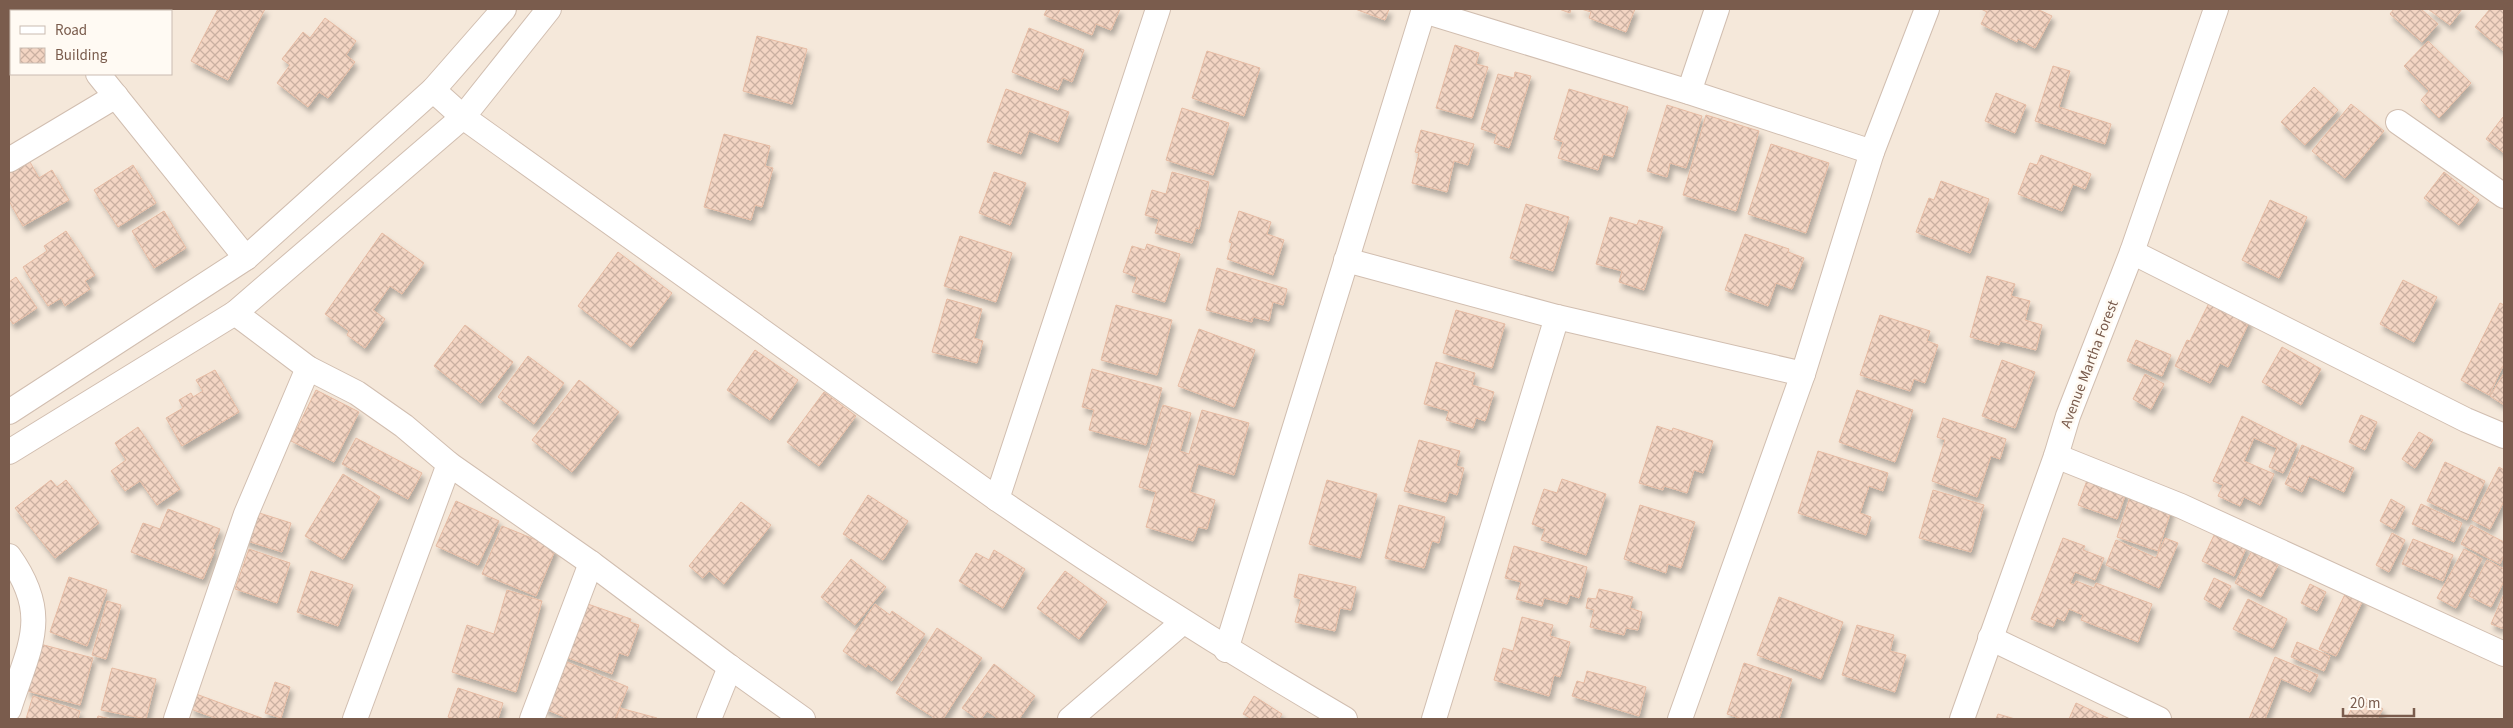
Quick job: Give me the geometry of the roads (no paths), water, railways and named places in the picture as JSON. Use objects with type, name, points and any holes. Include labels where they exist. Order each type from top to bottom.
[{"type":"street","points":[[9,412],[246,258],[434,90],[504,9]]},
{"type":"street","points":[[9,452],[235,313],[463,117],[549,9]]},
{"type":"street","points":[[997,499],[1158,9]]},
{"type":"street","points":[[1689,92],[1717,9]]},
{"type":"street","points":[[1680,719],[1803,374],[1872,152],[1926,9]]},
{"type":"street","name":"Avenue Martha Forest","points":[[1962,719],[2056,456],[2068,416],[2132,252],[2216,9]]},
{"type":"street","points":[[1226,650],[1424,10],[1689,92],[1872,152]]},
{"type":"street","points":[[99,75],[246,258]]},
{"type":"street","points":[[434,90],[463,117],[1085,560],[1226,650],[1345,719]]},
{"type":"street","points":[[9,160],[116,96]]},
{"type":"street","points":[[2398,122],[2504,196]]},
{"type":"street","points":[[2132,252],[2457,415],[2504,436]]},
{"type":"street","points":[[1346,260],[1557,317],[1803,374]]},
{"type":"street","points":[[235,313],[308,368],[356,393],[404,426],[449,464],[591,563],[803,719]]},
{"type":"street","points":[[1434,719],[1557,317]]},
{"type":"street","points":[[176,719],[246,514],[308,368]]},
{"type":"street","points":[[2056,456],[2180,506],[2504,654]]},
{"type":"street","points":[[355,719],[449,464]]},
{"type":"street","points":[[9,556],[21,573],[33,601],[35,628],[9,709]]},
{"type":"street","points":[[532,719],[591,563]]},
{"type":"street","points":[[1070,719],[1183,622]]},
{"type":"street","points":[[1990,638],[2158,719]]},
{"type":"street","points":[[709,719],[730,667]]}]
